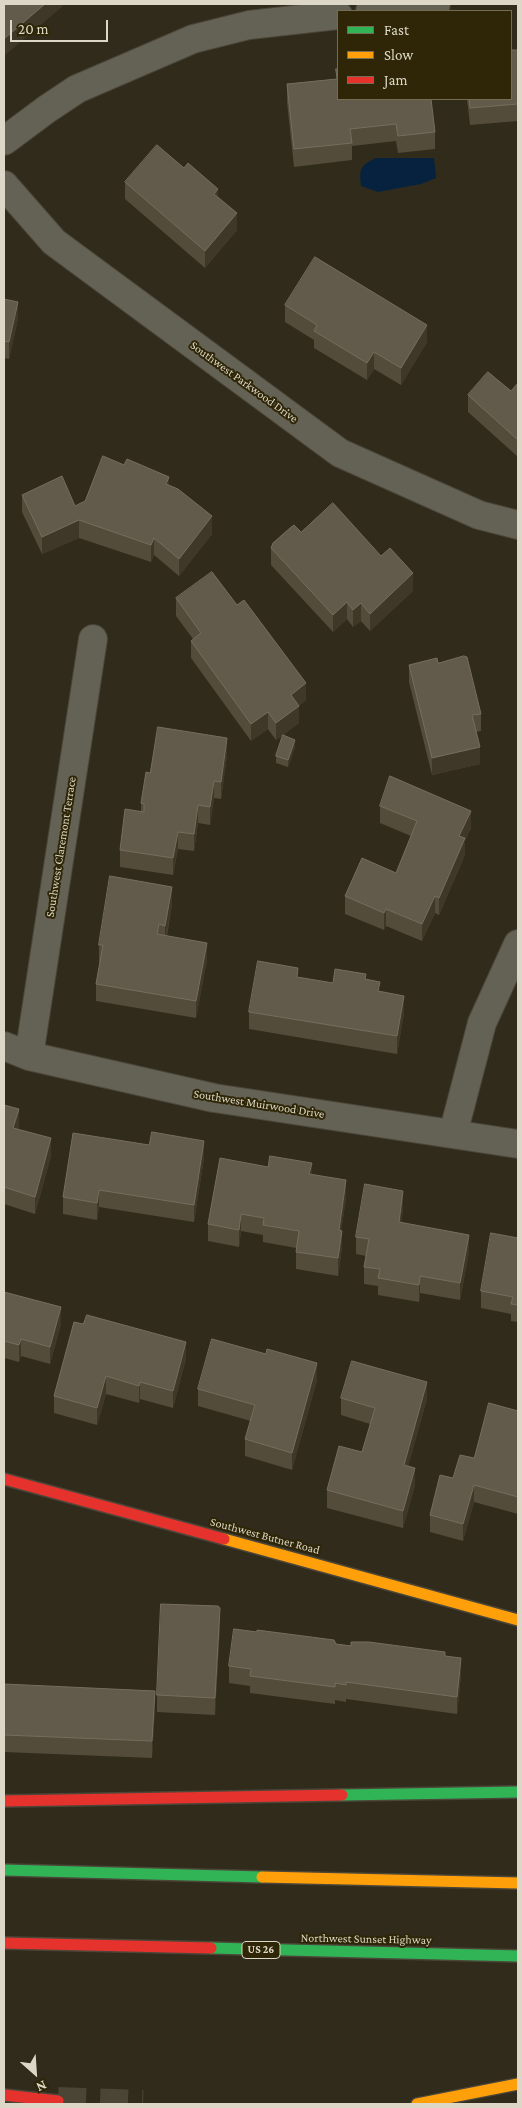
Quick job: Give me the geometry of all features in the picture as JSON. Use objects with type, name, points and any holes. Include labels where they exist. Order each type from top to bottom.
[{"type":"main road","name":"Southwest Butner Road","points":[[4,1479],[518,1620]]},
{"type":"main road","points":[[4,1801],[518,1792]]},
{"type":"main road","points":[[4,1870],[518,1883]]},
{"type":"main road","name":"Northwest Sunset Highway","points":[[4,1943],[518,1956]]},
{"type":"main road","points":[[417,2104],[518,2084]]},
{"type":"main road","points":[[4,2095],[58,2101]]},
{"type":"street","points":[[379,10],[436,4]]},
{"type":"street","points":[[4,141],[47,109],[77,90],[193,39],[249,25],[337,15]]},
{"type":"street","name":"Southwest Parkwood Drive","points":[[4,185],[54,242],[340,453],[479,515],[518,525]]},
{"type":"street","name":"Southwest Claremont Terrace","points":[[30,1056],[93,639]]},
{"type":"street","points":[[453,1134],[482,1023],[518,944]]},
{"type":"street","name":"Southwest Muirwood Drive","points":[[4,1046],[30,1056],[214,1098],[518,1144]]},
{"type":"water","points":[[376,158],[434,158],[436,178],[421,184],[378,192],[361,186],[360,176],[362,169],[367,163]]},
{"type":"building","points":[[4,4],[45,4],[4,39]]},
{"type":"building","points":[[512,50],[518,50],[518,104],[470,108],[469,100],[512,100]]},
{"type":"building","points":[[337,79],[337,100],[431,100],[435,132],[398,136],[396,124],[350,129],[352,143],[294,149],[287,84]]},
{"type":"building","points":[[157,145],[184,168],[188,163],[218,189],[214,194],[237,213],[205,251],[125,182]]},
{"type":"building","points":[[315,257],[427,325],[401,368],[374,352],[367,363],[314,331],[317,325],[285,305]]},
{"type":"building","points":[[4,299],[18,302],[9,342],[4,341]]},
{"type":"building","points":[[488,372],[511,391],[518,383],[518,440],[468,395]]},
{"type":"building","points":[[103,456],[124,465],[127,459],[169,477],[166,484],[178,489],[212,516],[179,559],[154,538],[151,545],[79,520],[42,537],[22,495],[62,476],[75,506],[85,501]]},
{"type":"building","points":[[333,503],[381,556],[390,548],[413,573],[370,614],[361,603],[353,610],[347,602],[333,615],[271,548],[273,543],[294,525],[301,532]]},
{"type":"building","points":[[212,572],[237,605],[244,600],[306,683],[291,695],[299,706],[276,723],[268,712],[251,724],[191,641],[201,633],[176,598]]},
{"type":"building","points":[[464,656],[467,657],[481,714],[472,715],[480,747],[432,758],[409,665],[437,658],[438,663]]},
{"type":"building","points":[[158,727],[227,738],[221,782],[214,781],[210,807],[198,805],[194,834],[178,832],[173,858],[120,850],[125,809],[144,812],[144,804],[141,803],[146,772],[150,773]]},
{"type":"building","points":[[283,735],[295,740],[288,760],[276,756]]},
{"type":"building","points":[[390,776],[471,811],[459,836],[465,838],[439,898],[435,896],[422,924],[386,909],[384,913],[345,896],[362,858],[396,873],[417,821],[380,806]]},
{"type":"building","points":[[110,876],[172,887],[165,926],[159,924],[157,934],[207,943],[196,1001],[96,984],[103,945],[99,945]]},
{"type":"building","points":[[258,961],[298,968],[297,977],[333,983],[335,969],[366,974],[365,979],[380,982],[378,991],[404,996],[397,1036],[249,1012]]},
{"type":"building","points":[[4,1105],[19,1109],[13,1128],[51,1138],[35,1197],[4,1187]]},
{"type":"building","points":[[152,1132],[204,1141],[194,1205],[99,1190],[97,1203],[63,1197],[73,1133],[149,1145]]},
{"type":"building","points":[[270,1156],[312,1163],[309,1174],[346,1180],[339,1230],[342,1231],[338,1258],[296,1252],[299,1231],[263,1225],[264,1218],[241,1214],[239,1230],[208,1224],[220,1158],[268,1167]]},
{"type":"building","points":[[365,1184],[403,1191],[399,1222],[469,1235],[460,1283],[420,1276],[419,1285],[378,1278],[380,1269],[364,1267],[369,1239],[356,1237]]},
{"type":"building","points":[[491,1233],[518,1238],[518,1305],[511,1304],[513,1297],[481,1291]]},
{"type":"building","points":[[4,1292],[61,1307],[50,1347],[21,1339],[19,1345],[4,1341]]},
{"type":"building","points":[[87,1315],[186,1342],[173,1391],[140,1382],[139,1386],[106,1376],[97,1408],[54,1396],[74,1322],[83,1324]]},
{"type":"building","points":[[212,1339],[266,1354],[267,1349],[317,1363],[292,1453],[245,1439],[255,1405],[198,1389]]},
{"type":"building","points":[[352,1361],[427,1382],[404,1465],[415,1468],[403,1511],[327,1490],[339,1446],[362,1452],[375,1408],[341,1398]]},
{"type":"building","points":[[489,1403],[518,1411],[518,1497],[474,1485],[463,1524],[430,1515],[440,1475],[453,1478],[460,1455],[474,1458]]},
{"type":"building","points":[[161,1604],[218,1606],[220,1608],[215,1698],[157,1695]]},
{"type":"building","points":[[234,1629],[257,1632],[257,1630],[334,1640],[336,1644],[351,1646],[351,1642],[369,1642],[445,1652],[445,1656],[461,1658],[457,1697],[346,1682],[346,1685],[335,1683],[335,1687],[250,1676],[251,1669],[229,1666]]},
{"type":"building","points":[[4,1684],[155,1691],[152,1741],[4,1735]]},
{"type":"tunnel","points":[[58,2101],[143,2104]]},
{"type":"traffic: fast","points":[[342,1795],[518,1792]]},
{"type":"traffic: fast","points":[[4,1870],[262,1877]]},
{"type":"traffic: fast","points":[[211,1948],[518,1956]]},
{"type":"traffic: slow","points":[[224,1539],[518,1620]]},
{"type":"traffic: slow","points":[[262,1877],[518,1883]]},
{"type":"traffic: slow","points":[[417,2104],[518,2084]]},
{"type":"traffic: jam","points":[[4,1479],[224,1539]]},
{"type":"traffic: jam","points":[[4,1801],[342,1795]]},
{"type":"traffic: jam","points":[[4,1943],[211,1948]]},
{"type":"traffic: jam","points":[[4,2095],[58,2101]]}]
